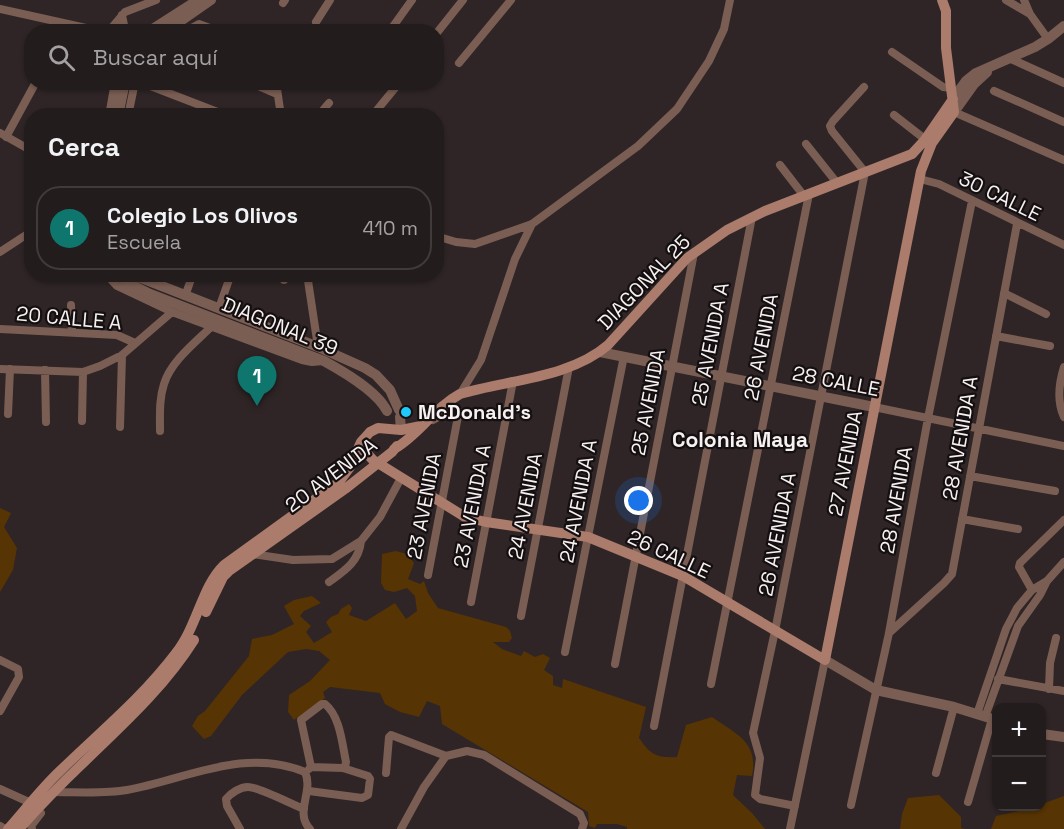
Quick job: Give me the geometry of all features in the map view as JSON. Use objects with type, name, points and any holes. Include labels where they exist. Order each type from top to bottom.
[{"type":"main road","points":[[942,0],[946,11],[946,48],[954,112]]},
{"type":"main road","name":"DIAGONAL 25","points":[[394,449],[405,443],[449,400],[460,394],[569,367],[600,352],[694,252],[727,230],[752,217],[865,172],[921,154],[926,140],[952,94]]},
{"type":"main road","name":"27 AVENIDA","points":[[825,660],[920,179],[921,154],[954,112]]},
{"type":"main road","points":[[401,430],[421,426]]},
{"type":"main road","name":"20 AVENIDA","points":[[7,829],[34,806],[53,792],[142,706],[184,656],[228,571],[379,463],[394,449],[401,430],[378,428],[367,435],[339,482],[218,571],[189,635],[177,653],[137,700],[60,771],[34,806],[20,829]]},
{"type":"main road","name":"26 CALLE","points":[[360,446],[368,456],[465,517],[588,537],[683,576],[825,660]]},
{"type":"street","points":[[114,24],[129,10],[145,6],[156,0]]},
{"type":"street","points":[[160,24],[198,0]]},
{"type":"street","points":[[177,24],[212,0]]},
{"type":"street","points":[[316,22],[330,0]]},
{"type":"street","points":[[395,24],[412,0]]},
{"type":"street","points":[[444,24],[463,0]]},
{"type":"street","points":[[459,63],[511,0]]},
{"type":"street","points":[[444,238],[475,244],[532,224],[638,146],[676,109],[715,51],[724,29],[730,0]]},
{"type":"street","points":[[1006,0],[1030,14]]},
{"type":"street","points":[[1024,0],[1030,14],[1048,39]]},
{"type":"street","points":[[0,9],[69,24]]},
{"type":"street","points":[[122,15],[124,24]]},
{"type":"street","name":"DIAGONAL 25","points":[[952,94],[970,77],[983,69],[1011,59],[1048,39],[1064,26]]},
{"type":"street","points":[[892,52],[952,94]]},
{"type":"street","points":[[1011,59],[1064,83]]},
{"type":"street","name":"DIAGONAL 25","points":[[954,112],[974,84],[997,64]]},
{"type":"street","points":[[864,87],[830,126],[865,172]]},
{"type":"street","points":[[24,147],[3,135],[31,90]]},
{"type":"street","points":[[111,108],[115,90]]},
{"type":"street","points":[[120,108],[123,90]]},
{"type":"street","points":[[130,108],[133,90]]},
{"type":"street","points":[[161,90],[207,108]]},
{"type":"street","points":[[268,90],[277,94]]},
{"type":"street","points":[[277,90],[280,108]]},
{"type":"street","points":[[379,108],[393,90]]},
{"type":"street","points":[[994,91],[1064,122]]},
{"type":"street","points":[[324,108],[329,102]]},
{"type":"street","points":[[954,112],[1064,160]]},
{"type":"street","points":[[894,115],[926,140]]},
{"type":"street","points":[[806,144],[837,183]]},
{"type":"street","points":[[780,165],[807,195]]},
{"type":"street","name":"26 AVENIDA A","points":[[795,806],[759,798],[755,795],[759,758],[753,733],[865,172]]},
{"type":"street","name":"30 CALLE","points":[[920,179],[939,184],[1064,245]]},
{"type":"street","name":"26 AVENIDA","points":[[711,684],[807,195]]},
{"type":"street","name":"28 AVENIDA","points":[[851,806],[889,633],[928,418],[972,201]]},
{"type":"street","name":"25 AVENIDA A","points":[[654,726],[752,217]]},
{"type":"street","points":[[460,394],[481,360],[515,259],[532,224]]},
{"type":"street","name":"28 AVENIDA A","points":[[889,633],[952,574],[1017,224]]},
{"type":"street","points":[[0,252],[24,237]]},
{"type":"street","name":"25 AVENIDA","points":[[615,664],[694,252]]},
{"type":"street","points":[[113,282],[117,286],[172,312],[307,361],[324,361]]},
{"type":"street","name":"DIAGONAL 39","points":[[126,282],[150,294],[324,361],[356,381],[393,414]]},
{"type":"street","name":"DIAGONAL 39","points":[[155,282],[185,296],[318,346],[365,368],[376,375],[393,396],[393,414]]},
{"type":"street","points":[[185,296],[190,282]]},
{"type":"street","points":[[219,308],[228,282]]},
{"type":"street","points":[[308,282],[318,346]]},
{"type":"street","points":[[1004,293],[1046,314]]},
{"type":"street","points":[[71,305],[72,332]]},
{"type":"street","points":[[0,369],[83,372],[122,355],[172,312]]},
{"type":"street","points":[[160,431],[160,405],[164,382],[176,364],[212,326]]},
{"type":"street","points":[[301,340],[311,334],[315,326]]},
{"type":"street","name":"20 CALLE A","points":[[0,329],[117,335],[135,343]]},
{"type":"street","points":[[996,336],[1050,346]]},
{"type":"street","name":"28 CALLE","points":[[600,352],[1064,446]]},
{"type":"street","points":[[120,427],[122,355]]},
{"type":"street","name":"24 AVENIDA A","points":[[565,651],[624,356]]},
{"type":"street","name":"24 AVENIDA","points":[[521,616],[569,367]]},
{"type":"street","points":[[1064,367],[1060,380],[1064,417]]},
{"type":"street","points":[[356,381],[365,368]]},
{"type":"street","points":[[8,414],[10,369]]},
{"type":"street","points":[[45,370],[46,422]]},
{"type":"street","points":[[82,421],[83,372]]},
{"type":"street","name":"23 AVENIDA A","points":[[471,602],[513,381]]},
{"type":"street","points":[[371,393],[383,383]]},
{"type":"street","name":"23 AVENIDA","points":[[421,426],[454,408],[458,409],[428,575]]},
{"type":"street","points":[[378,428],[393,414],[401,430]]},
{"type":"street","points":[[970,476],[1055,491]]},
{"type":"street","points":[[252,554],[293,561],[332,559],[361,541],[380,517],[401,478]]},
{"type":"street","points":[[962,519],[1018,530]]},
{"type":"street","points":[[1032,590],[1018,567],[1064,520]]},
{"type":"street","points":[[329,582],[350,567],[360,551],[361,541]]},
{"type":"street","points":[[968,802],[998,679],[1018,626],[1047,581],[1064,562]]},
{"type":"street","points":[[988,718],[1006,629],[1017,608],[1032,590],[1047,581]]},
{"type":"street","points":[[1049,689],[1050,663],[1056,638]]},
{"type":"street","points":[[0,660],[18,669],[19,677],[0,711]]},
{"type":"street","name":"26 CALLE","points":[[825,660],[876,690],[954,707],[988,718]]},
{"type":"street","name":"27 AVENIDA","points":[[790,829],[825,660]]},
{"type":"street","points":[[998,679],[1064,691]]},
{"type":"street","points":[[310,829],[303,819],[303,809],[309,790],[301,720],[322,705],[330,709],[338,724],[346,762],[343,768]]},
{"type":"street","points":[[936,773],[954,707]]},
{"type":"street","points":[[387,773],[389,735],[446,756],[467,751],[484,755],[580,814],[584,823],[582,829]]},
{"type":"street","points":[[1046,735],[1064,737]]},
{"type":"street","points":[[401,829],[424,787],[446,756]]},
{"type":"street","points":[[53,792],[125,791],[248,761],[308,769],[343,768],[369,776],[370,779],[366,797],[362,798],[309,790]]},
{"type":"street","points":[[240,829],[226,806],[226,798],[231,793],[245,787],[258,790],[303,809]]},
{"type":"street","points":[[0,789],[34,806]]},
{"type":"street","name":"20 AVENIDA","points":[[32,829],[31,826],[40,813],[34,806]]},
{"type":"street","points":[[0,826],[7,829]]},
{"type":"shaded area","points":[[0,508],[11,513],[4,527],[17,548],[13,570],[0,592]]},
{"type":"shaded area","points":[[396,551],[407,554],[414,563],[408,579],[420,584],[424,581],[428,593],[438,608],[506,627],[512,638],[509,642],[493,642],[502,649],[521,656],[524,651],[535,657],[543,654],[550,658],[544,670],[553,676],[553,685],[562,688],[563,679],[646,707],[639,738],[655,754],[677,757],[686,725],[712,717],[737,734],[749,747],[753,764],[752,776],[737,775],[733,795],[765,829],[627,829],[617,824],[597,824],[595,828],[589,826],[588,812],[442,724],[440,706],[427,701],[419,717],[400,712],[385,704],[380,693],[330,687],[323,692],[325,698],[294,720],[288,712],[289,695],[310,681],[330,660],[319,651],[306,649],[288,652],[242,695],[211,736],[204,739],[192,726],[249,656],[252,639],[272,635],[294,624],[284,606],[294,600],[312,596],[321,603],[304,611],[300,616],[311,626],[306,632],[314,643],[332,632],[326,622],[349,604],[352,608],[349,615],[366,621],[395,603],[406,619],[417,611],[415,596],[407,588],[394,592],[385,590],[381,583],[382,554]]},
{"type":"shaded area","points":[[939,795],[961,817],[961,828],[965,829],[900,829],[902,814],[908,798]]},
{"type":"shaded area","points":[[1064,796],[1064,829],[991,829],[996,816],[1019,811],[1046,811],[1046,803]]},
{"type":"place","name":"Colegio Los Olivos","points":[[257,406]]},
{"type":"place","name":"McDonald's","points":[[406,412]]},
{"type":"district","name":"Colonia Maya","points":[[740,439]]}]
